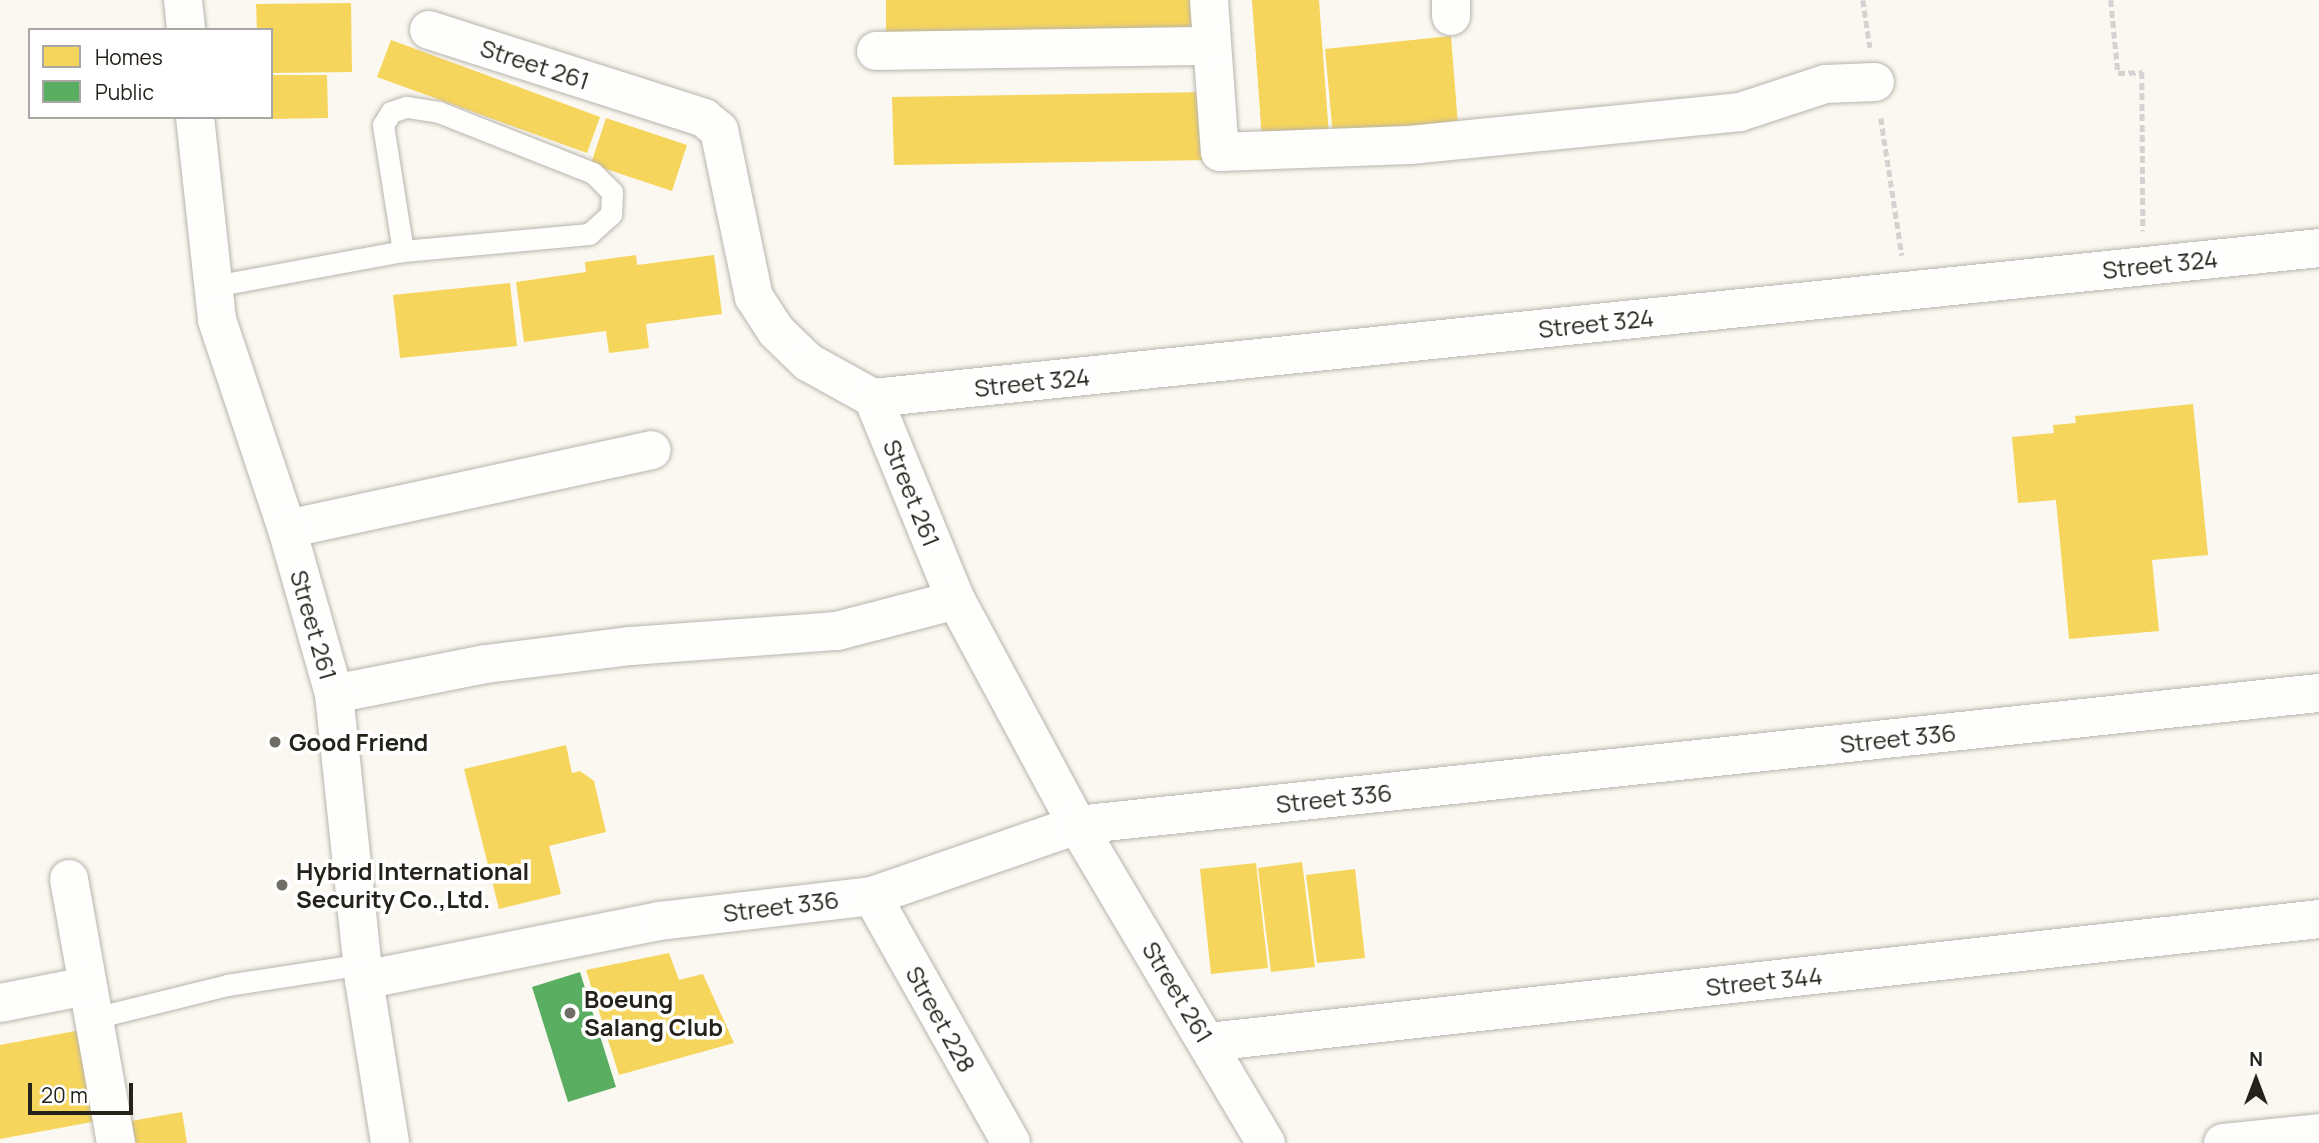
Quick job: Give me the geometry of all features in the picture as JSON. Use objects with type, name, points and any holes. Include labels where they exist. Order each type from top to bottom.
[{"type":"street","points":[[183,0],[186,28]]},
{"type":"street","points":[[1209,0],[1220,152],[1410,145],[1740,112],[1825,84],[1875,82]]},
{"type":"street","name":"Street 261","points":[[429,30],[704,118],[719,130],[754,297],[776,331],[808,362],[873,398],[956,600],[1077,825],[1209,1042],[1266,1143]]},
{"type":"street","points":[[876,51],[1212,47]]},
{"type":"street","name":"Street 261","points":[[195,119],[217,320],[287,529],[334,694],[363,972],[390,1143]]},
{"type":"street","name":"Street 324","points":[[873,398],[2319,248]]},
{"type":"street","points":[[287,529],[652,450]]},
{"type":"street","points":[[334,694],[486,664],[631,646],[837,631],[956,600]]},
{"type":"street","name":"Street 336","points":[[363,972],[660,921],[872,896],[1077,825],[2319,693]]},
{"type":"street","points":[[69,879],[116,1143]]},
{"type":"street","name":"Street 228","points":[[872,896],[1011,1143]]},
{"type":"street","name":"Street 344","points":[[1209,1042],[2319,919]]},
{"type":"street","points":[[0,1003],[90,1002]]},
{"type":"street","points":[[2223,1143],[2319,1133]]},
{"type":"lane","points":[[214,286],[403,251],[589,234],[611,214],[612,192],[593,173],[439,112],[406,107],[391,112],[383,125],[403,251]]},
{"type":"lane","points":[[90,1002],[363,972]]},
{"type":"path","points":[[1863,0],[1908,290]]},
{"type":"path","points":[[2111,0],[2118,73],[2143,72],[2144,266]]},
{"type":"building: Homes","points":[[886,0],[1203,0],[1203,40],[886,45]]},
{"type":"building: Homes","points":[[1252,0],[1319,0],[1329,136],[1262,140]]},
{"type":"building: Homes","points":[[351,3],[352,72],[273,73],[273,28],[257,28],[256,4]]},
{"type":"building: Homes","points":[[1451,36],[1458,125],[1333,136],[1325,49]]},
{"type":"building: Homes","points":[[391,40],[600,117],[587,153],[377,77]]},
{"type":"building: Homes","points":[[273,75],[327,75],[328,118],[273,119]]},
{"type":"building: Homes","points":[[1210,92],[1210,160],[894,165],[892,97]]},
{"type":"building: Homes","points":[[606,118],[687,145],[672,191],[591,164]]},
{"type":"building: Homes","points":[[636,255],[637,265],[714,255],[722,314],[646,324],[649,348],[609,353],[606,331],[524,342],[516,282],[586,272],[585,262]]},
{"type":"building: Homes","points":[[510,283],[517,346],[400,358],[393,295]]},
{"type":"building: Homes","points":[[2193,404],[2208,555],[2152,560],[2159,631],[2069,639],[2056,500],[2018,503],[2012,437],[2054,433],[2053,425],[2076,423],[2075,416]]},
{"type":"building: Homes","points":[[566,745],[572,773],[580,771],[594,781],[606,832],[549,846],[561,894],[499,909],[464,769]]},
{"type":"building: Homes","points":[[1302,862],[1315,967],[1271,972],[1258,868]]},
{"type":"building: Homes","points":[[1256,863],[1268,968],[1211,974],[1200,869]]},
{"type":"building: Homes","points":[[1355,869],[1365,958],[1317,963],[1306,875]]},
{"type":"building: Homes","points":[[669,953],[679,980],[703,974],[734,1043],[619,1075],[586,970]]},
{"type":"building: Homes","points":[[86,1029],[103,1120],[0,1139],[0,1045]]},
{"type":"building: Homes","points":[[182,1112],[187,1143],[135,1143],[131,1121]]},
{"type":"building: Public","points":[[580,972],[616,1087],[568,1102],[532,987]]},
{"type":"place","name":"Good Friend","points":[[275,742]]},
{"type":"place","name":"Hybrid International Security Co.,Ltd.","points":[[282,885]]},
{"type":"place","name":"Boeung Salang Club","points":[[570,1013]]}]
